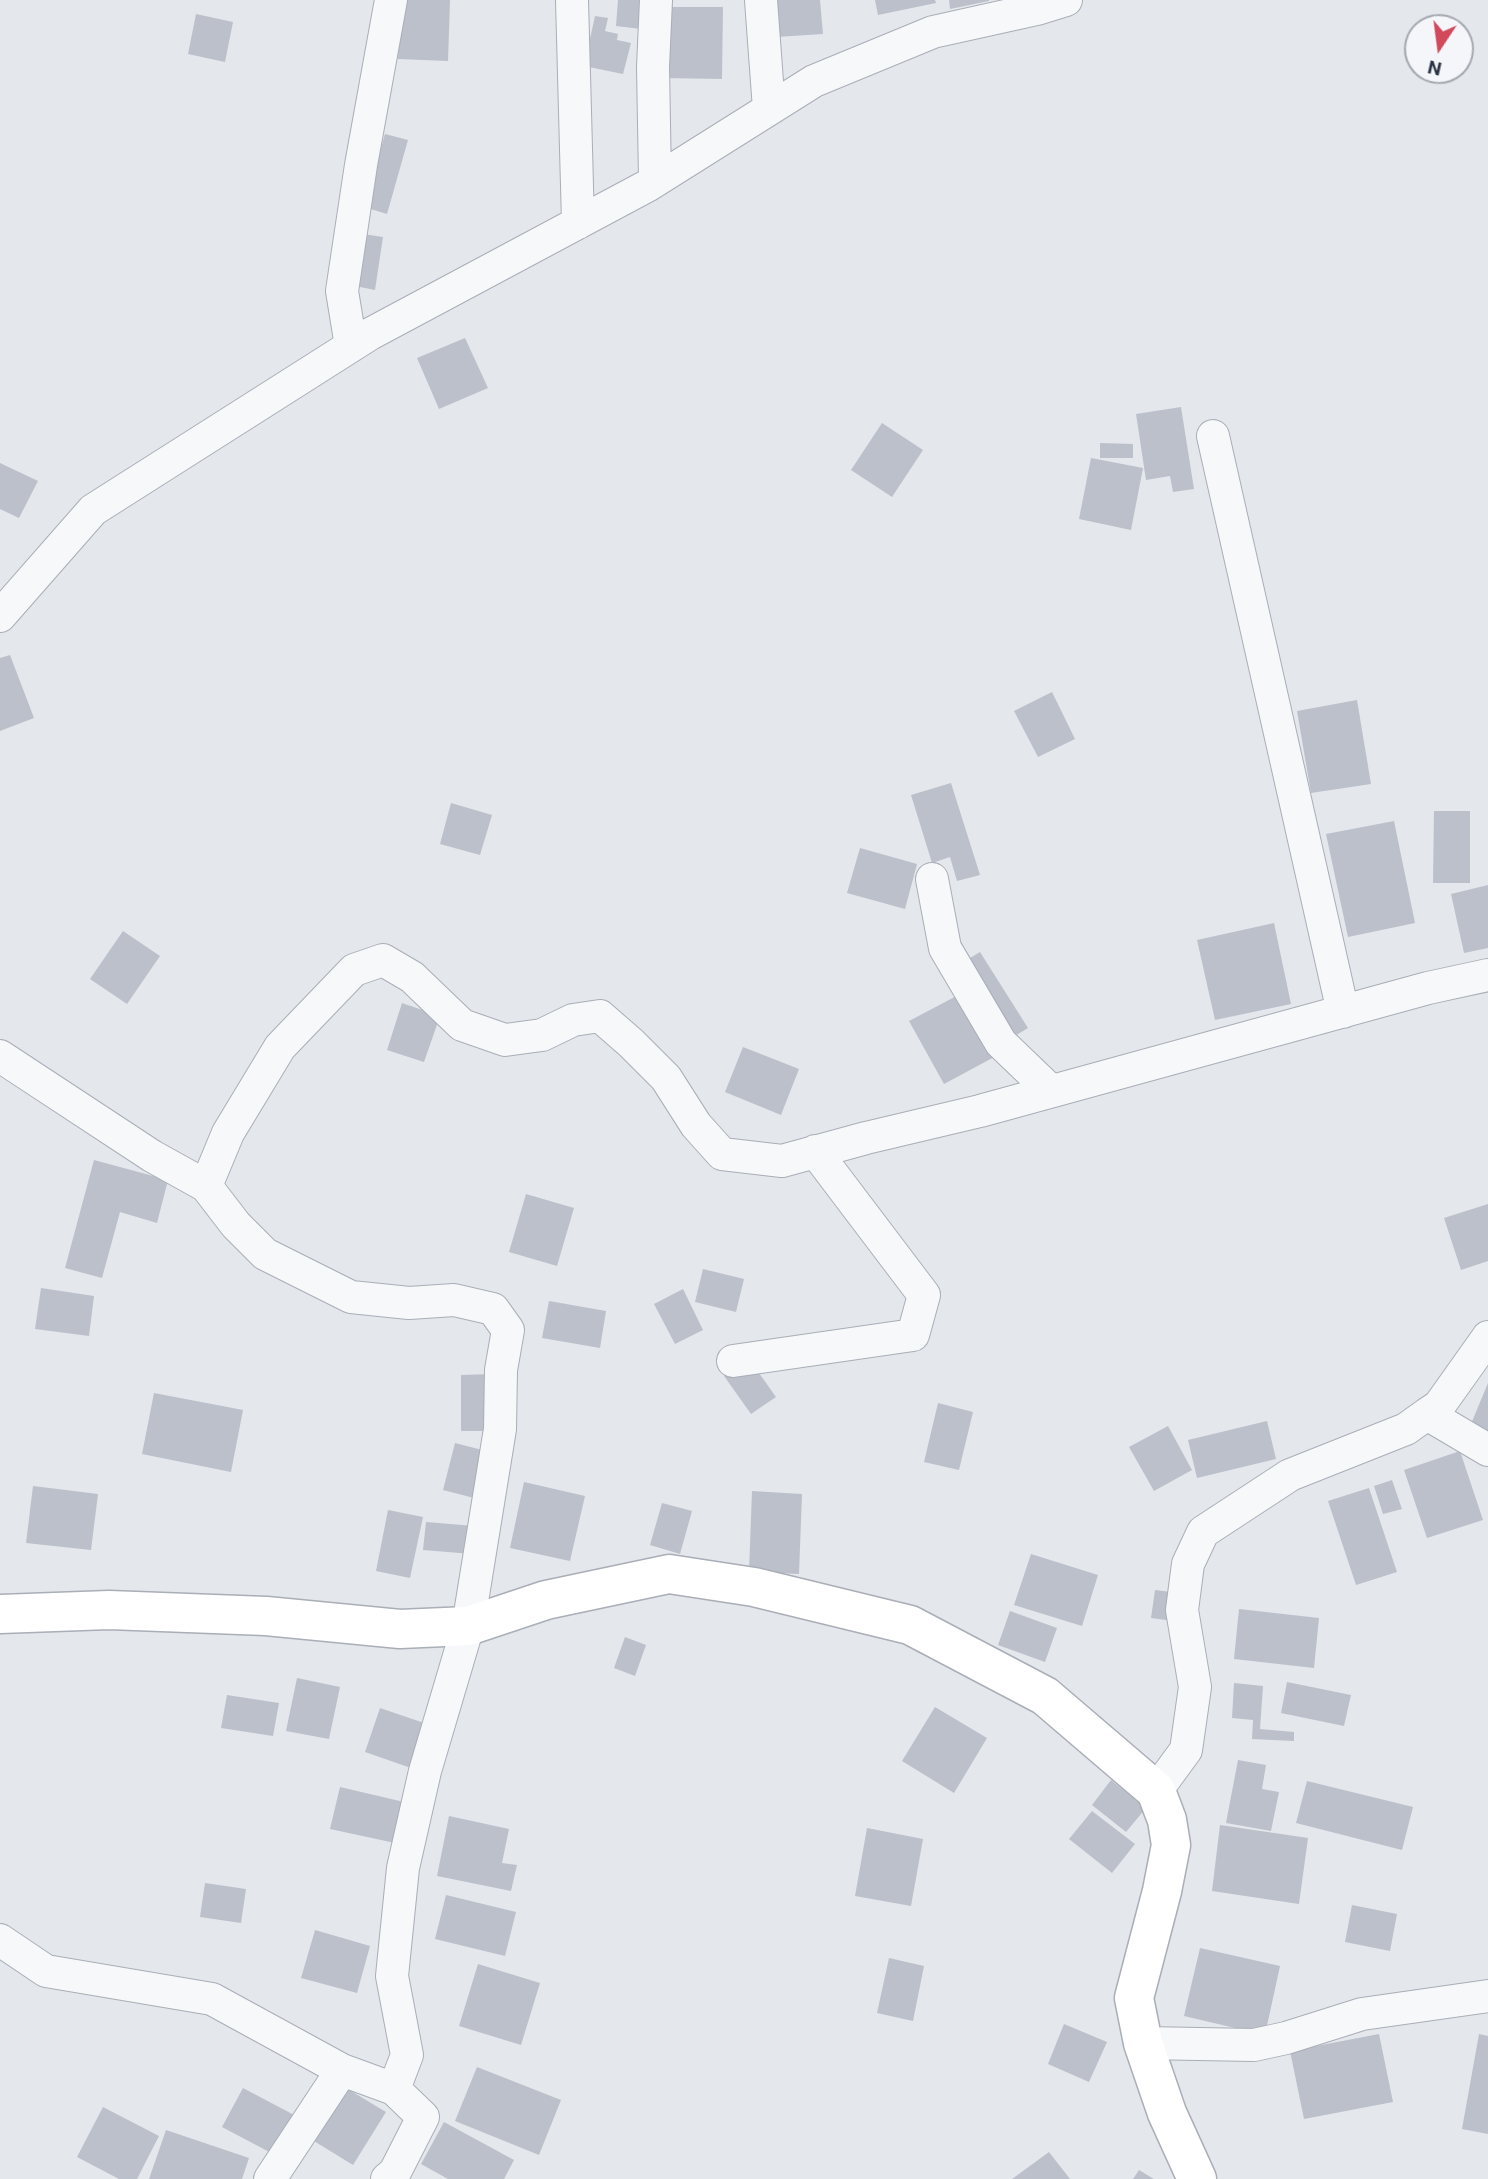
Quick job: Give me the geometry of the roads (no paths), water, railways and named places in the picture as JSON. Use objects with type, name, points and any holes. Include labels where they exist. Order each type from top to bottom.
[{"type":"main road","points":[[0,1614],[109,1610],[266,1616],[400,1629],[468,1626],[546,1601],[669,1574],[754,1587],[910,1625],[1045,1696],[1156,1791],[1167,1820],[1171,1845],[1134,1998],[1143,2043],[1167,2113],[1197,2179]]},
{"type":"street","points":[[351,346],[342,292],[360,166],[391,0]]},
{"type":"street","points":[[572,0],[578,223]]},
{"type":"street","points":[[655,180],[653,67],[656,0]]},
{"type":"street","points":[[761,0],[769,109]]},
{"type":"street","points":[[0,616],[93,510],[351,346],[655,180],[814,81],[933,33],[1066,0]]},
{"type":"street","points":[[1213,436],[1343,1012]]},
{"type":"street","points":[[932,879],[945,948],[1001,1043],[1051,1091]]},
{"type":"street","points":[[206,1186],[228,1133],[280,1047],[354,971],[383,960],[412,977],[462,1025],[505,1040],[542,1035],[573,1020],[600,1016],[666,1078],[696,1125],[722,1154],[782,1161],[980,1111],[1428,988],[1488,975]]},
{"type":"street","points":[[0,1056],[152,1156],[206,1186],[236,1225],[265,1254],[351,1297],[409,1303],[454,1300],[493,1309],[508,1330],[501,1370],[500,1429],[468,1626],[425,1771],[403,1868],[393,1976],[407,2055],[394,2089]]},
{"type":"street","points":[[733,1360],[914,1335],[924,1295],[815,1151]]},
{"type":"street","points":[[1156,1791],[1186,1750],[1195,1687],[1182,1610],[1188,1564],[1203,1532],[1290,1475],[1406,1429],[1439,1406],[1488,1337]]},
{"type":"street","points":[[1427,1414],[1488,1450]]},
{"type":"street","points":[[0,1940],[46,1972],[212,1999],[342,2070],[394,2089],[423,2117],[395,2172],[387,2179]]},
{"type":"street","points":[[1143,2043],[1254,2045],[1286,2038],[1362,2014],[1488,1996]]},
{"type":"street","points":[[270,2179],[342,2070]]}]
